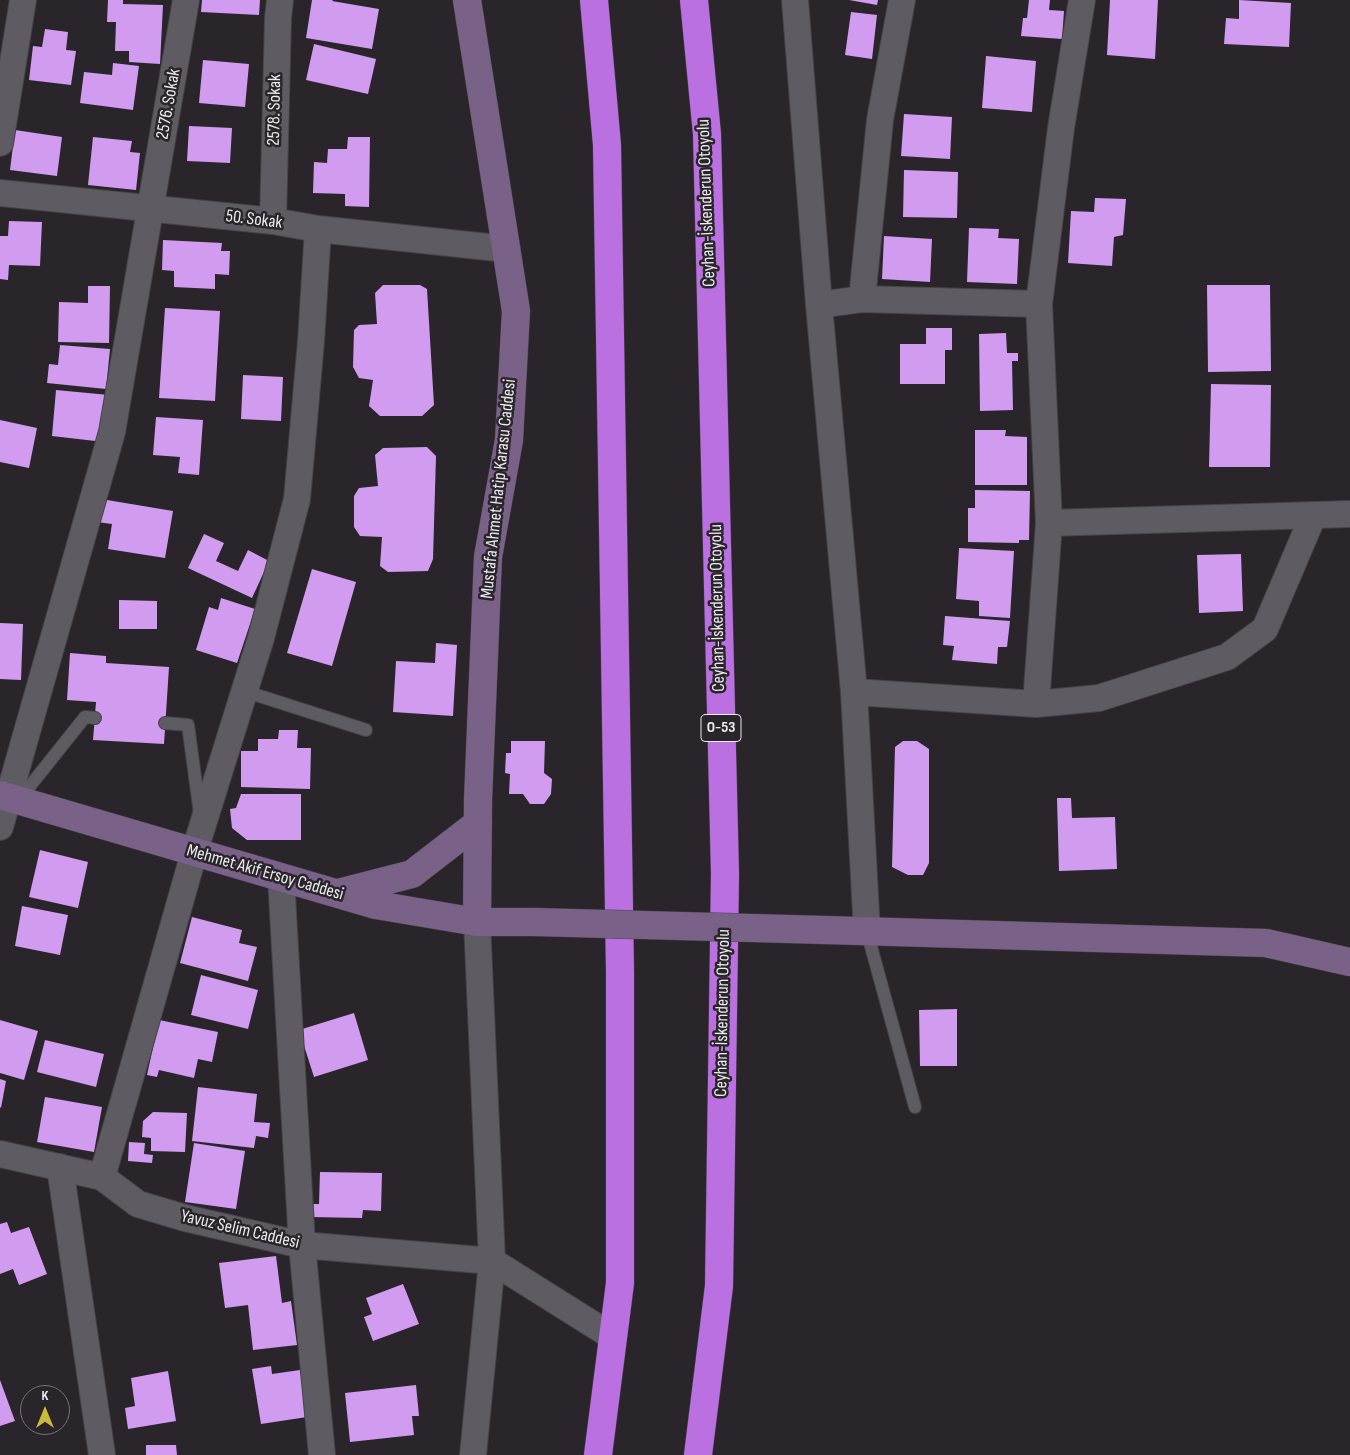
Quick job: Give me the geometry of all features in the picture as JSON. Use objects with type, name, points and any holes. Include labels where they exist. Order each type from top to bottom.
[{"type":"highway","points":[[594,0],[607,145],[619,922],[620,1283],[598,1455]]},
{"type":"highway","name":"Ceyhan-İskenderun Otoyolu","points":[[694,0],[707,134],[724,874],[719,1286],[698,1455]]},
{"type":"street","points":[[0,143],[22,0]]},
{"type":"street","name":"2576. Sokak","points":[[9,798],[112,432],[186,0]]},
{"type":"street","name":"2578. Sokak","points":[[273,221],[280,0]]},
{"type":"street","name":"Mustafa Ahmet Hatip Karasu Caddesi","points":[[467,0],[516,310],[508,440],[488,557],[478,823],[477,922]]},
{"type":"street","points":[[795,0],[818,306],[854,692],[867,932]]},
{"type":"street","points":[[862,299],[880,120],[902,0]]},
{"type":"street","points":[[1036,704],[1049,522],[1039,304],[1061,128],[1082,0]]},
{"type":"street","name":"50. Sokak","points":[[0,193],[273,221],[318,229],[507,248]]},
{"type":"street","points":[[102,1177],[198,841],[261,638],[297,499],[311,341],[318,229]]},
{"type":"street","points":[[818,306],[862,299],[1039,304]]},
{"type":"street","points":[[1049,522],[1350,514]]},
{"type":"street","points":[[854,692],[1036,704],[1099,698],[1227,657],[1265,628],[1313,516]]},
{"type":"street","points":[[0,828],[9,798]]},
{"type":"street","name":"Mehmet Akif Ersoy Caddesi","points":[[9,798],[198,841],[281,878],[376,905],[477,922],[535,922],[1266,943],[1350,962]]},
{"type":"street","points":[[337,894],[412,874],[478,823]]},
{"type":"street","points":[[281,878],[302,1245],[322,1455]]},
{"type":"street","points":[[473,1455],[492,1261],[477,922]]},
{"type":"street","name":"Yavuz Selim Caddesi","points":[[0,1154],[102,1177],[138,1204],[185,1218],[302,1245],[492,1261]]},
{"type":"street","points":[[60,1167],[102,1455]]},
{"type":"street","points":[[492,1261],[613,1337]]},
{"type":"lane","points":[[244,691],[366,730]]},
{"type":"lane","points":[[9,798],[85,717],[95,718]]},
{"type":"lane","points":[[165,724],[188,725],[198,841]]},
{"type":"lane","points":[[867,932],[915,1107]]},
{"type":"building","points":[[108,0],[123,0],[123,4],[163,5],[160,64],[129,62],[129,51],[115,51],[116,22],[107,22]]},
{"type":"building","points":[[202,0],[260,0],[259,15],[201,12]]},
{"type":"building","points":[[312,0],[333,0],[379,9],[372,49],[306,38]]},
{"type":"building","points":[[849,0],[878,0],[877,5]]},
{"type":"building","points":[[1029,0],[1050,0],[1049,10],[1064,11],[1062,39],[1021,36],[1023,18],[1027,18]]},
{"type":"building","points":[[1110,0],[1158,0],[1155,59],[1107,55]]},
{"type":"building","points":[[1239,0],[1291,3],[1289,47],[1224,44],[1226,18],[1239,19]]},
{"type":"building","points":[[851,12],[877,15],[872,59],[845,55]]},
{"type":"building","points":[[45,29],[68,32],[66,50],[76,51],[71,85],[29,80],[33,46],[42,47]]},
{"type":"building","points":[[314,44],[376,59],[368,94],[306,80]]},
{"type":"building","points":[[986,56],[1036,61],[1032,112],[982,108]]},
{"type":"building","points":[[203,60],[249,64],[245,107],[199,103]]},
{"type":"building","points":[[113,63],[139,66],[133,110],[80,103],[84,72],[112,75]]},
{"type":"building","points":[[904,114],[952,117],[950,159],[901,156]]},
{"type":"building","points":[[189,126],[232,128],[230,163],[187,161]]},
{"type":"building","points":[[15,130],[62,137],[57,176],[10,170]]},
{"type":"building","points":[[93,137],[132,141],[130,152],[140,153],[136,190],[88,185]]},
{"type":"building","points":[[348,137],[370,137],[369,207],[345,206],[345,194],[313,193],[314,162],[327,163],[328,149],[347,149]]},
{"type":"building","points":[[904,170],[958,172],[957,218],[903,217]]},
{"type":"building","points":[[1095,198],[1126,199],[1123,235],[1114,237],[1112,266],[1068,263],[1071,211],[1094,212]]},
{"type":"building","points":[[9,221],[42,222],[40,266],[9,265],[8,280],[0,279],[0,236],[8,236]]},
{"type":"building","points":[[969,228],[999,229],[998,238],[1019,239],[1017,284],[967,282]]},
{"type":"building","points":[[884,236],[932,239],[930,282],[882,279]]},
{"type":"building","points":[[163,240],[222,243],[221,251],[230,251],[229,275],[215,274],[215,289],[174,287],[174,271],[162,270]]},
{"type":"building","points":[[383,285],[420,285],[427,289],[434,405],[422,416],[380,416],[369,406],[373,380],[359,378],[353,367],[354,330],[359,325],[377,324],[375,293]]},
{"type":"building","points":[[1207,285],[1270,285],[1271,371],[1208,372]]},
{"type":"building","points":[[88,286],[110,286],[109,343],[58,342],[59,302],[88,303]]},
{"type":"building","points":[[165,308],[220,311],[215,401],[159,398]]},
{"type":"building","points":[[926,328],[952,328],[952,350],[945,350],[945,384],[900,384],[900,344],[926,344]]},
{"type":"building","points":[[1006,333],[1007,353],[1018,353],[1018,361],[1012,361],[1013,410],[980,411],[979,334]]},
{"type":"building","points":[[60,345],[110,349],[106,389],[47,383],[49,364],[58,365]]},
{"type":"building","points":[[243,375],[283,377],[281,421],[241,419]]},
{"type":"building","points":[[1211,384],[1271,385],[1270,467],[1209,467]]},
{"type":"building","points":[[56,390],[109,395],[104,442],[52,436]]},
{"type":"building","points":[[156,417],[203,420],[199,475],[178,473],[180,457],[153,455]]},
{"type":"building","points":[[0,420],[37,428],[29,468],[0,462]]},
{"type":"building","points":[[975,430],[1006,430],[1005,436],[1027,437],[1027,485],[975,485]]},
{"type":"building","points":[[427,447],[436,456],[433,559],[428,571],[388,572],[380,566],[382,537],[360,536],[354,527],[354,496],[359,488],[378,486],[375,455],[383,448]]},
{"type":"building","points":[[975,490],[1030,491],[1029,540],[1019,540],[1019,543],[968,542],[968,508],[975,508]]},
{"type":"building","points":[[101,499],[173,511],[165,558],[108,549],[112,524],[97,522]]},
{"type":"building","points":[[204,534],[224,543],[216,561],[238,571],[248,550],[269,561],[252,598],[188,568]]},
{"type":"building","points":[[959,548],[1014,551],[1010,618],[979,616],[979,601],[956,599]]},
{"type":"building","points":[[1241,554],[1243,611],[1199,613],[1197,555]]},
{"type":"building","points":[[312,569],[356,582],[332,666],[287,653]]},
{"type":"building","points":[[221,598],[255,609],[237,663],[196,650],[209,607],[218,610]]},
{"type":"building","points":[[119,600],[157,601],[157,629],[119,629]]},
{"type":"building","points":[[945,616],[1010,621],[1007,647],[998,647],[997,664],[952,660],[954,646],[943,645]]},
{"type":"building","points":[[0,623],[23,624],[21,680],[0,679]]},
{"type":"building","points":[[436,643],[457,645],[453,716],[393,712],[396,661],[435,663]]},
{"type":"building","points":[[70,653],[106,656],[106,663],[169,667],[164,744],[93,740],[96,702],[67,700]]},
{"type":"building","points":[[279,730],[298,730],[297,748],[311,748],[310,789],[241,787],[241,751],[258,751],[258,739],[278,739]]},
{"type":"building","points":[[511,741],[545,741],[544,773],[552,779],[551,794],[544,804],[530,804],[523,794],[509,794],[510,774],[505,773],[506,753],[511,753]]},
{"type":"building","points":[[903,741],[917,741],[929,749],[929,863],[923,875],[908,875],[892,867],[895,747]]},
{"type":"building","points":[[241,794],[301,794],[301,840],[247,840],[232,828],[230,809],[236,808]]},
{"type":"building","points":[[1057,798],[1071,798],[1072,818],[1115,817],[1117,869],[1059,871]]},
{"type":"building","points":[[40,850],[88,862],[78,908],[29,897]]},
{"type":"building","points":[[22,906],[68,915],[60,955],[15,946]]},
{"type":"building","points":[[192,917],[242,930],[239,943],[257,947],[248,981],[180,963]]},
{"type":"building","points":[[201,975],[258,990],[248,1029],[191,1015]]},
{"type":"building","points":[[957,1009],[957,1066],[920,1066],[919,1010]]},
{"type":"building","points":[[354,1013],[368,1060],[314,1077],[299,1030]]},
{"type":"building","points":[[0,1020],[38,1031],[24,1080],[0,1073]]},
{"type":"building","points":[[159,1020],[218,1032],[212,1062],[198,1059],[194,1078],[159,1070],[157,1077],[147,1075]]},
{"type":"building","points":[[45,1040],[104,1054],[96,1087],[37,1072]]},
{"type":"building","points":[[0,1079],[6,1081],[1,1108],[0,1107]]},
{"type":"building","points":[[198,1087],[257,1094],[254,1122],[270,1123],[268,1138],[256,1136],[254,1148],[192,1141]]},
{"type":"building","points":[[45,1097],[102,1107],[94,1152],[37,1142]]},
{"type":"building","points":[[153,1112],[187,1113],[185,1152],[151,1151],[151,1138],[142,1137],[143,1121]]},
{"type":"building","points":[[129,1142],[145,1143],[144,1154],[153,1155],[152,1163],[128,1161]]},
{"type":"building","points":[[194,1143],[245,1151],[236,1209],[185,1202]]},
{"type":"building","points":[[320,1172],[382,1173],[381,1211],[363,1210],[362,1218],[311,1217],[311,1204],[319,1204]]},
{"type":"building","points":[[7,1222],[11,1233],[29,1227],[47,1274],[19,1285],[13,1269],[0,1274],[0,1224]]},
{"type":"building","points":[[276,1256],[282,1303],[291,1301],[297,1345],[253,1350],[248,1305],[225,1308],[219,1263]]},
{"type":"building","points":[[403,1284],[419,1324],[373,1341],[364,1317],[372,1314],[366,1298]]},
{"type":"building","points":[[271,1366],[272,1374],[300,1370],[307,1417],[261,1424],[252,1369]]},
{"type":"building","points":[[168,1371],[176,1421],[128,1429],[125,1408],[135,1406],[131,1378]]},
{"type":"building","points":[[0,1380],[15,1421],[0,1426]]},
{"type":"building","points":[[416,1385],[419,1416],[412,1416],[414,1435],[350,1442],[345,1393]]},
{"type":"building","points":[[146,1445],[176,1445],[177,1455],[146,1455]]}]
